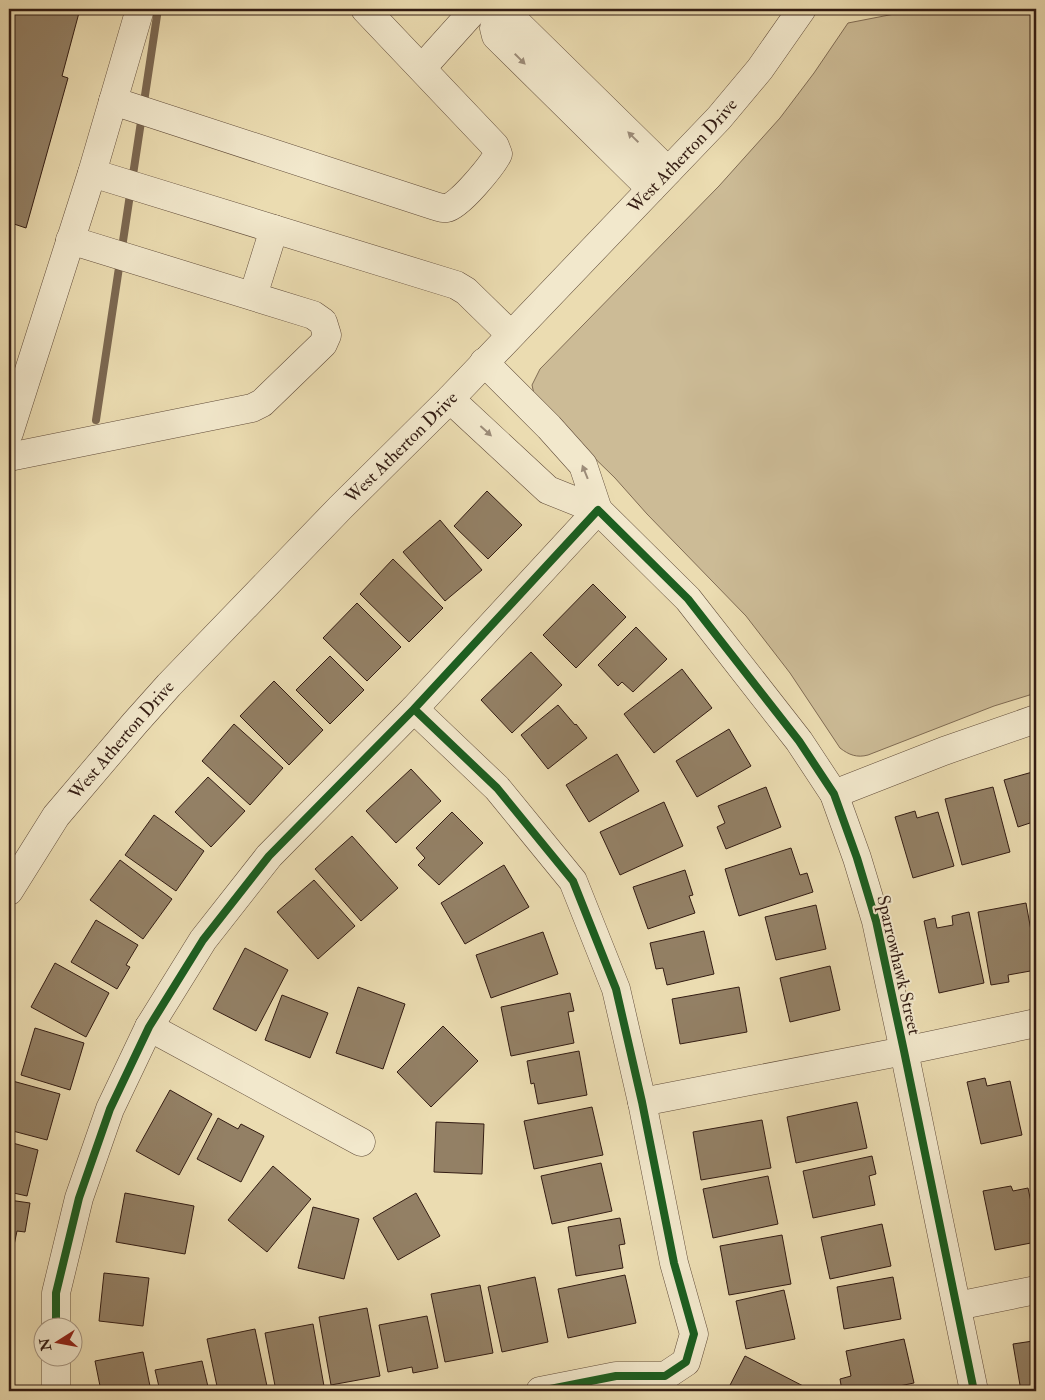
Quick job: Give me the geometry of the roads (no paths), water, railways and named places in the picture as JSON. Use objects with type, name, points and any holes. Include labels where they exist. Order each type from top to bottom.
[{"type":"street","points":[[9,433],[92,173],[140,9]]},
{"type":"street","points":[[113,101],[445,209],[456,204],[494,163],[498,154],[495,146],[365,9]]},
{"type":"street","points":[[422,68],[475,9]]},
{"type":"street","name":"West Atherton Drive","points":[[9,891],[56,816],[135,723],[340,508],[450,398],[720,118],[754,76],[802,9]]},
{"type":"street","points":[[493,15],[496,36],[660,180]]},
{"type":"street","points":[[92,173],[456,285],[466,291],[510,334]]},
{"type":"street","points":[[253,296],[274,229]]},
{"type":"street","points":[[9,457],[252,408],[262,404],[323,344],[327,335],[323,322],[313,315],[70,240]]},
{"type":"street","points":[[484,362],[549,427],[583,465],[598,510]]},
{"type":"street","points":[[450,398],[548,490],[598,510]]},
{"type":"street","points":[[56,1318],[56,1293],[79,1198],[110,1109],[150,1027],[203,940],[269,856],[414,709],[598,510]]},
{"type":"street","name":"Sparrowhawk Street","points":[[598,510],[688,599],[800,741],[834,794],[876,921],[974,1391]]},
{"type":"street","points":[[414,709],[497,788],[572,881],[616,988],[642,1102],[674,1263],[694,1334],[686,1362],[665,1376],[616,1376],[540,1391]]},
{"type":"street","points":[[834,794],[944,751],[1036,719]]},
{"type":"street","points":[[642,1102],[904,1051],[1036,1023]]},
{"type":"street","points":[[150,1027],[361,1142]]},
{"type":"street","points":[[957,1306],[1036,1290]]},
{"type":"street","points":[[56,1368],[56,1391]]},
{"type":"waterway","points":[[96,420],[158,9]]}]
